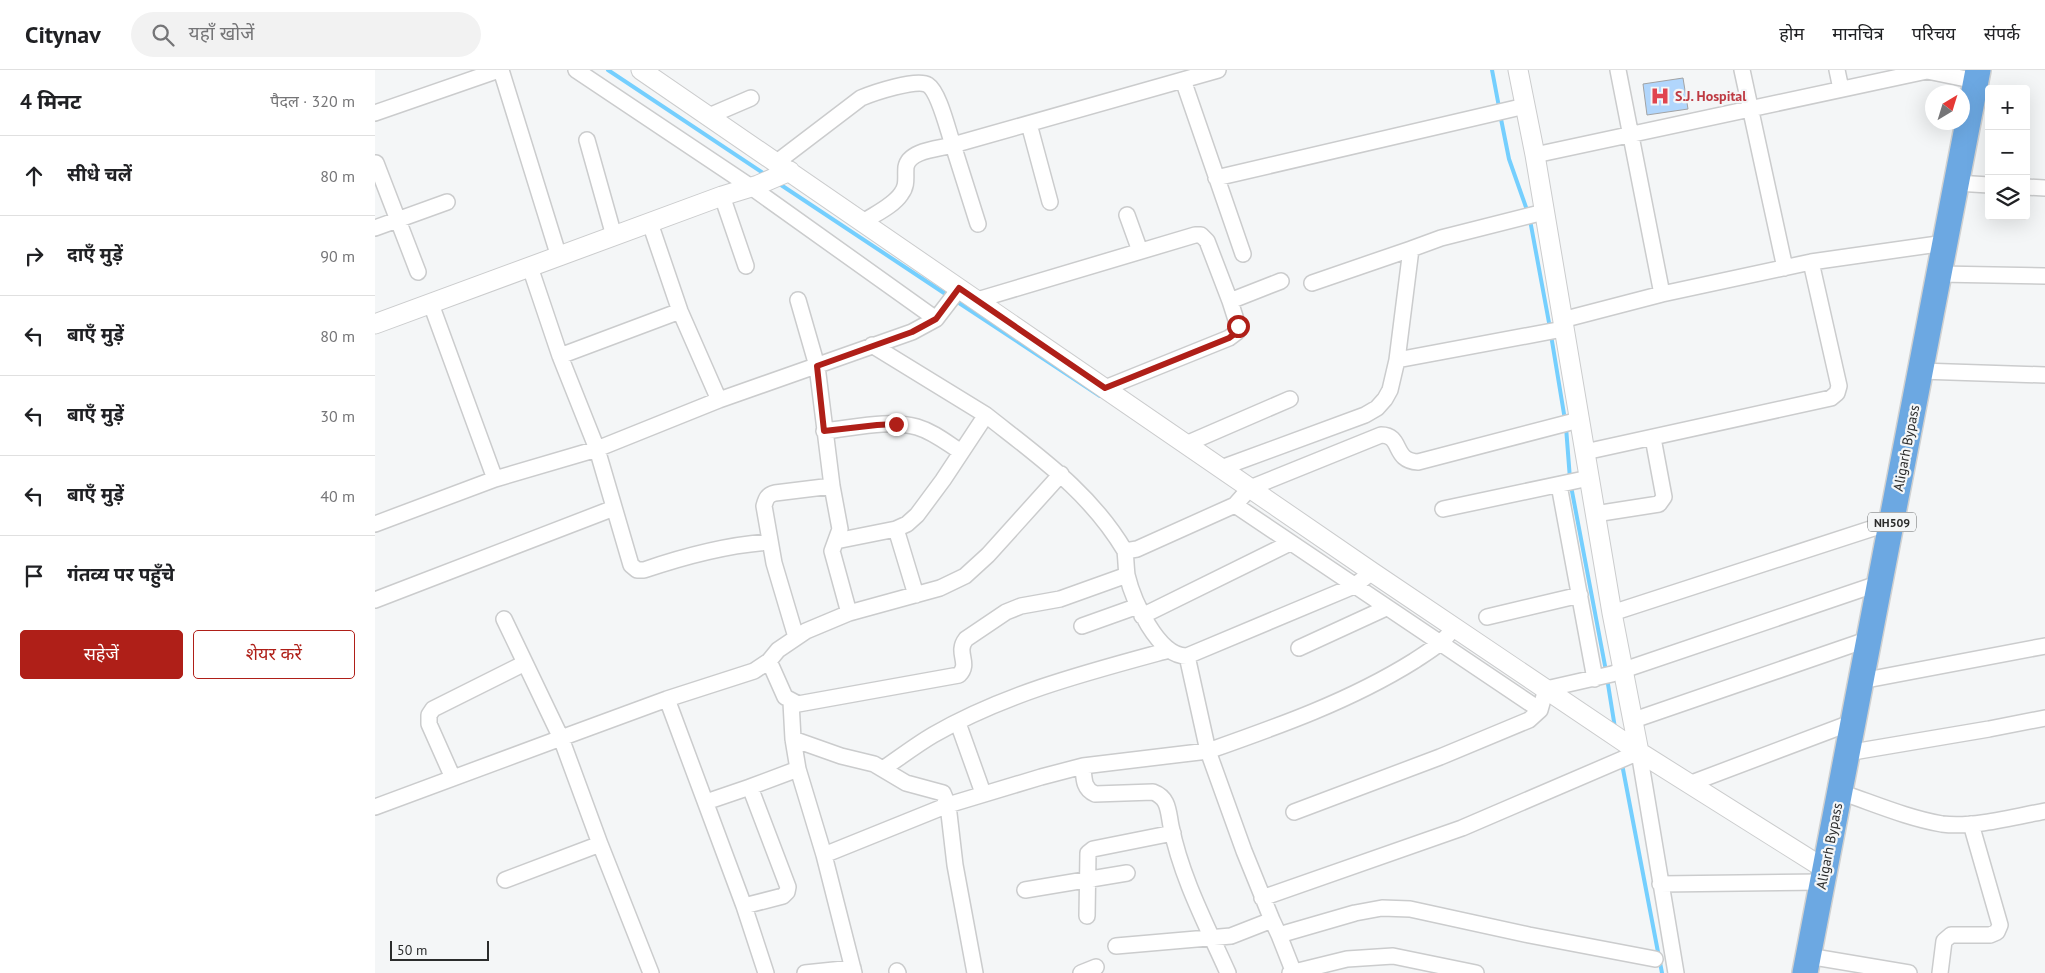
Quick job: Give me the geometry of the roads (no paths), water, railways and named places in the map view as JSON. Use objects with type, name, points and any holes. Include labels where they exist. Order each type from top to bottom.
[{"type":"highway","name":"Aligarh Bypass","points":[[1807,965],[1977,76]]},
{"type":"street","points":[[457,70],[472,79]]},
{"type":"street","points":[[375,113],[500,70],[559,257]]},
{"type":"street","points":[[576,70],[770,177],[863,222],[957,292],[977,300],[1221,468],[1242,498],[1290,543],[1387,608],[1447,636]]},
{"type":"street","points":[[641,70],[709,116],[770,177],[941,314]]},
{"type":"street","points":[[863,222],[894,202],[901,194],[906,184],[906,167],[909,160],[915,155],[1218,70]]},
{"type":"street","points":[[1519,70],[1521,107],[1535,155],[1534,214],[1557,328],[1570,422],[1585,452],[1574,482],[1580,595],[1608,675],[1633,720],[1626,758],[1660,884],[1676,973]]},
{"type":"street","points":[[1618,70],[1662,294]]},
{"type":"street","points":[[1742,70],[1785,268]]},
{"type":"street","points":[[1837,70],[1841,89]]},
{"type":"street","points":[[1535,155],[1927,70],[1977,76]]},
{"type":"street","points":[[1183,80],[1243,254]]},
{"type":"street","points":[[375,324],[770,177],[861,98],[918,82],[927,84],[935,92],[978,224]]},
{"type":"street","points":[[709,116],[751,98]]},
{"type":"street","points":[[1216,178],[1521,107]]},
{"type":"street","points":[[1029,124],[1050,202]]},
{"type":"street","points":[[587,140],[614,236]]},
{"type":"street","points":[[376,163],[418,272]]},
{"type":"street","points":[[1956,183],[1985,185]]},
{"type":"street","points":[[2030,187],[2045,188]]},
{"type":"street","points":[[722,196],[746,266]]},
{"type":"street","points":[[375,228],[447,202]]},
{"type":"street","points":[[1312,283],[1441,238],[1534,214]]},
{"type":"street","points":[[1127,215],[1140,251]]},
{"type":"street","points":[[650,223],[680,311],[719,400]]},
{"type":"street","points":[[977,300],[1195,235],[1201,236],[1207,241],[1230,301],[1238,326],[1237,332],[1229,338],[1105,388]]},
{"type":"street","points":[[1397,360],[1557,328],[1662,294],[1811,262],[1945,243]]},
{"type":"street","points":[[1221,468],[1365,414],[1377,408],[1385,399],[1390,390],[1397,360],[1411,249]]},
{"type":"street","points":[[1585,452],[1831,398],[1837,393],[1839,386],[1811,262]]},
{"type":"street","points":[[531,267],[560,356],[597,449],[631,565],[637,570],[644,570],[707,551],[739,544],[769,542]]},
{"type":"street","points":[[1939,274],[2045,276]]},
{"type":"street","points":[[1230,301],[1281,281]]},
{"type":"street","points":[[375,524],[495,480],[597,449],[719,400],[912,332],[941,314],[957,292]]},
{"type":"street","points":[[798,300],[817,366],[824,431],[840,529],[832,551],[849,613]]},
{"type":"street","points":[[431,304],[495,480]]},
{"type":"street","points":[[560,356],[680,311]]},
{"type":"street","points":[[872,345],[986,415],[1061,474],[1087,499],[1111,526],[1125,551],[1127,574],[1140,611],[1169,650],[1177,656],[1187,656],[1354,586],[1372,572]]},
{"type":"street","points":[[1921,371],[2045,375]]},
{"type":"street","points":[[1186,444],[1290,399]]},
{"type":"street","points":[[836,541],[907,524],[917,515],[943,480],[986,415]]},
{"type":"street","points":[[1125,551],[1137,549],[1242,498],[1381,435],[1388,435],[1395,441],[1401,456],[1408,462],[1418,462],[1570,422]]},
{"type":"street","points":[[824,431],[877,425],[917,427],[937,436],[961,452]]},
{"type":"street","points":[[1595,514],[1662,502],[1664,497],[1653,438]]},
{"type":"street","points":[[375,807],[667,698],[754,671],[769,661],[778,650],[796,637],[849,613],[940,588],[965,576],[988,555],[1061,474]]},
{"type":"street","points":[[1574,482],[1595,514],[1612,613],[1608,675]]},
{"type":"street","points":[[1443,509],[1574,482]]},
{"type":"street","points":[[796,637],[769,542],[764,506],[765,499],[769,495],[832,486]]},
{"type":"street","points":[[1242,498],[1372,572],[1447,636],[1543,699],[1626,758],[1689,784],[1824,876]]},
{"type":"street","points":[[375,600],[614,508]]},
{"type":"street","points":[[1612,613],[1892,522]]},
{"type":"street","points":[[896,528],[916,595]]},
{"type":"street","points":[[1082,626],[1140,611],[1290,543]]},
{"type":"street","points":[[769,661],[785,697],[791,702],[798,704],[959,675],[964,670],[965,665],[961,651],[962,644],[966,639],[1006,612],[1021,606],[1060,598],[1127,574]]},
{"type":"street","points":[[1295,812],[1529,720],[1543,699],[1608,675],[1880,583]]},
{"type":"street","points":[[1487,617],[1580,595]]},
{"type":"street","points":[[1299,648],[1387,608]]},
{"type":"street","points":[[504,619],[561,738],[651,973]]},
{"type":"street","points":[[824,855],[948,805],[983,793],[1083,766],[1209,751],[1282,725],[1345,698],[1396,672],[1447,636]]},
{"type":"street","points":[[1633,720],[1869,639]]},
{"type":"street","points":[[1861,681],[2045,646]]},
{"type":"street","points":[[883,769],[933,735],[994,706],[1041,688],[1169,650]]},
{"type":"street","points":[[1187,656],[1209,751],[1262,898],[1279,935],[1293,973],[1347,959],[1393,956],[1476,973]]},
{"type":"street","points":[[453,778],[429,724],[429,716],[433,709],[525,663]]},
{"type":"street","points":[[667,698],[744,906],[765,973]]},
{"type":"street","points":[[791,702],[793,739],[798,769],[824,855],[853,970],[805,973]]},
{"type":"street","points":[[1847,753],[2045,718]]},
{"type":"street","points":[[1689,784],[1853,722]]},
{"type":"street","points":[[958,723],[983,793]]},
{"type":"street","points":[[793,739],[841,756],[867,762],[906,783],[943,793],[948,805],[959,884],[975,973]]},
{"type":"street","points":[[1262,898],[1462,828],[1626,758]]},
{"type":"street","points":[[1083,766],[1085,787],[1089,792],[1095,794],[1153,792],[1160,795],[1167,802],[1181,863],[1228,973]]},
{"type":"street","points":[[706,802],[798,769]]},
{"type":"street","points":[[744,906],[783,896],[787,892],[788,887],[751,787]]},
{"type":"street","points":[[1840,792],[1908,815],[1943,824],[1971,824],[2045,811]]},
{"type":"street","points":[[1940,973],[1947,937],[1951,935],[1990,935],[1997,932],[2000,925],[1971,824]]},
{"type":"street","points":[[1087,916],[1088,853],[1093,849],[1173,834]]},
{"type":"street","points":[[505,880],[600,844]]},
{"type":"street","points":[[1025,890],[1127,873]]},
{"type":"street","points":[[1660,884],[1824,876]]},
{"type":"street","points":[[1279,935],[1355,913],[1382,908],[1409,909],[1529,935],[1655,959]]},
{"type":"street","points":[[1117,946],[1231,936],[1272,920]]},
{"type":"street","points":[[1807,965],[1909,973]]},
{"type":"street","points":[[1081,973],[1096,967]]},
{"type":"waterway","points":[[608,70],[766,175]]},
{"type":"waterway","points":[[1492,70],[1499,107]]},
{"type":"waterway","points":[[1500,114],[1509,159],[1528,213]]},
{"type":"waterway","points":[[778,183],[950,297]]},
{"type":"waterway","points":[[1530,220],[1550,328]]},
{"type":"waterway","points":[[956,301],[1100,396]]},
{"type":"waterway","points":[[1551,335],[1565,420]]},
{"type":"waterway","points":[[1566,427],[1570,479]]},
{"type":"waterway","points":[[1571,486],[1606,671]]},
{"type":"waterway","points":[[1607,678],[1615,728]]},
{"type":"waterway","points":[[1622,764],[1662,973]]},
{"type":"place","name":"S.J. Hospital","points":[[1660,96]]}]
